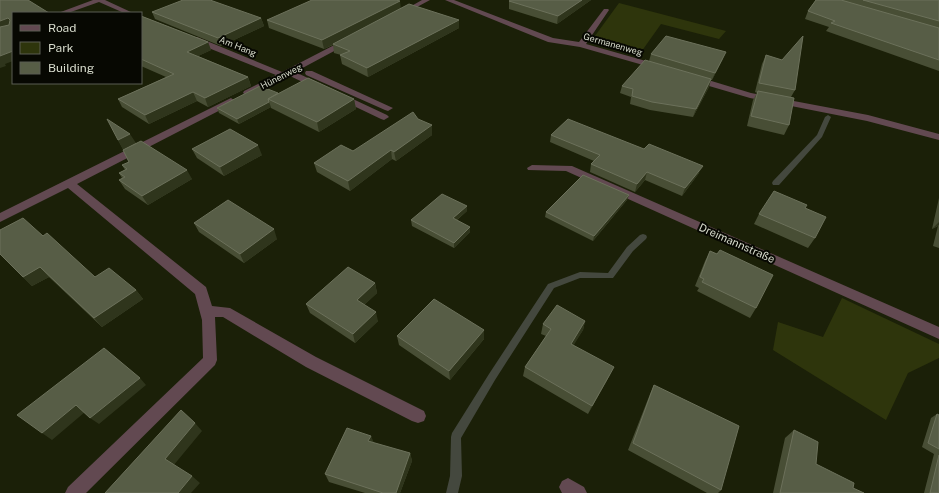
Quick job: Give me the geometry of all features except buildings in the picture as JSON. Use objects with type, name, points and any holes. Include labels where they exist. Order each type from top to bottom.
[{"type":"street","points":[[64,12],[100,0],[128,12]]},
{"type":"street","points":[[394,17],[427,0]]},
{"type":"street","name":"Germanenweg","points":[[448,0],[551,40],[581,44],[662,69]]},
{"type":"street","points":[[581,44],[606,10]]},
{"type":"street","name":"Am Hang","points":[[184,35],[386,112],[297,68]]},
{"type":"street","name":"Hünenweg","points":[[0,218],[352,39]]},
{"type":"street","points":[[684,76],[750,96],[868,118],[939,137]]},
{"type":"street","name":"Dreimannstraße","points":[[532,168],[568,168],[939,333]]},
{"type":"street","points":[[69,183],[201,291],[209,320],[210,360],[74,493]]},
{"type":"street","points":[[206,311],[225,312],[311,362],[418,416]]},
{"type":"green space","points":[[619,3],[726,31],[719,39],[661,24],[639,55],[592,40]]},
{"type":"green space","points":[[842,298],[939,344],[939,358],[908,373],[886,420],[773,350],[778,322],[823,337]]},
{"type":"waterway","points":[[776,183],[820,136],[828,117]]},
{"type":"waterway","points":[[452,493],[456,476],[456,437],[492,377],[551,286],[580,275],[610,276],[630,249],[643,237]]}]
